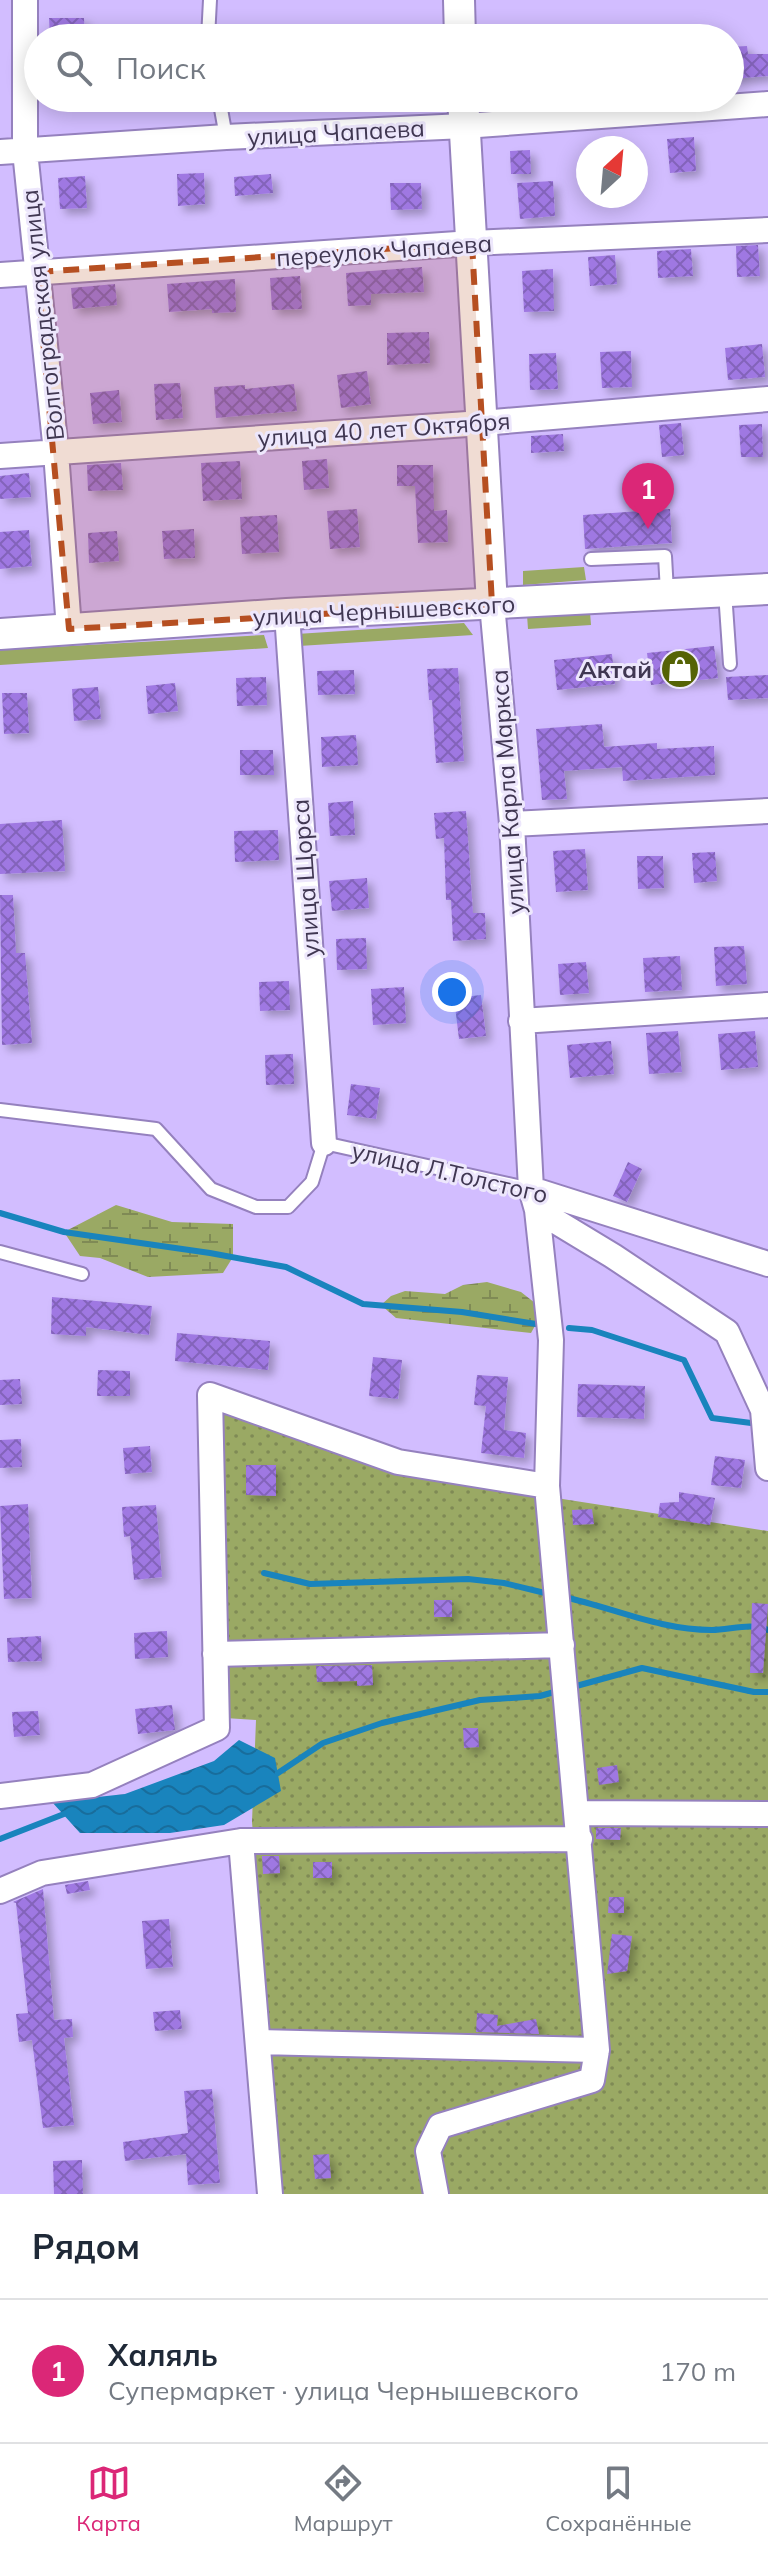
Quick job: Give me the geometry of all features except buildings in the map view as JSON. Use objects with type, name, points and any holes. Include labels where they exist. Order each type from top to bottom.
[{"type":"street","name":"Волгоградская улица","points":[[25,0],[25,24]]},
{"type":"street","points":[[459,0],[460,24]]},
{"type":"street","name":"улица Чапаева","points":[[744,105],[768,104]]},
{"type":"street","name":"Волгоградская улица","points":[[25,112],[25,151],[56,452],[69,629]]},
{"type":"street","name":"улица Чапаева","points":[[0,152],[226,137],[463,112]]},
{"type":"street","name":"улица Карла Маркса","points":[[463,112],[492,604],[512,824],[521,1021],[534,1199],[551,1340],[547,1486],[597,2050]]},
{"type":"street","name":"переулок Чапаева","points":[[0,275],[472,243],[768,230]]},
{"type":"street","name":"улица 40 лет Октября","points":[[0,456],[482,423],[768,399]]},
{"type":"street","name":"улица Чернышевского","points":[[0,634],[287,614],[768,589]]},
{"type":"street","name":"улица Щорса","points":[[287,614],[324,1143]]},
{"type":"street","points":[[512,824],[768,811]]},
{"type":"street","points":[[521,1021],[768,1005]]},
{"type":"street","points":[[534,1199],[727,1332],[763,1410],[768,1468]]},
{"type":"street","name":"улица Л.Толстого","points":[[534,1199],[768,1264]]},
{"type":"street","points":[[0,1796],[92,1785],[217,1728],[210,1395],[398,1462],[547,1486]]},
{"type":"street","points":[[215,1654],[562,1645]]},
{"type":"street","points":[[578,1813],[768,1814]]},
{"type":"street","points":[[0,1891],[42,1873],[241,1841],[580,1839]]},
{"type":"street","points":[[241,1841],[270,2194]]},
{"type":"street","points":[[258,2042],[597,2050],[592,2080],[440,2126],[428,2151],[436,2194]]},
{"type":"lane","points":[[209,24],[210,0]]},
{"type":"lane","points":[[222,112],[226,137]]},
{"type":"lane","points":[[591,559],[665,556],[667,595]]},
{"type":"lane","points":[[725,592],[730,664]]},
{"type":"lane","name":"улица Л.Толстого","points":[[0,1110],[156,1129],[211,1189],[256,1207],[288,1207],[312,1182],[324,1143],[534,1199]]},
{"type":"lane","points":[[0,1252],[82,1274]]},
{"type":"highlighted area","points":[[472,243],[492,604],[69,629],[37,272]]},
{"type":"green space","points":[[584,567],[586,580],[523,585],[523,571]]},
{"type":"green space","points":[[590,612],[591,625],[528,629],[527,615]]},
{"type":"green space","points":[[464,623],[473,635],[299,646],[297,634]]},
{"type":"green space","points":[[264,635],[268,648],[0,665],[0,650]]},
{"type":"green space","points":[[116,1205],[172,1222],[233,1224],[233,1257],[223,1273],[148,1277],[100,1258],[80,1256],[64,1232]]},
{"type":"green space","points":[[487,1282],[521,1292],[535,1303],[536,1324],[531,1333],[396,1318],[381,1305],[391,1296],[405,1291],[445,1294],[463,1285]]},
{"type":"green space","points":[[220,1409],[396,1473],[768,1531],[768,2194],[283,2194],[252,1822],[256,1720],[225,1718]]},
{"type":"water","points":[[239,1740],[275,1758],[281,1791],[224,1825],[170,1833],[80,1833],[52,1802],[125,1794],[214,1761]]},
{"type":"waterway","points":[[0,1213],[64,1232],[286,1267],[363,1304],[462,1312],[536,1324]]},
{"type":"waterway","points":[[569,1328],[592,1330],[684,1360],[712,1418],[759,1424]]},
{"type":"waterway","points":[[264,1573],[310,1584],[468,1579],[504,1583],[549,1594]]},
{"type":"waterway","points":[[564,1597],[674,1626],[712,1630],[755,1627],[768,1630]]},
{"type":"waterway","points":[[569,1688],[642,1668],[754,1692],[768,1692]]},
{"type":"waterway","points":[[278,1773],[323,1743],[382,1723],[480,1700],[540,1696],[558,1691]]},
{"type":"waterway","points":[[0,1839],[64,1814]]},
{"type":"place","name":"Халяль","points":[[648,529]]},
{"type":"place","name":"Актай","points":[[680,669]]}]
